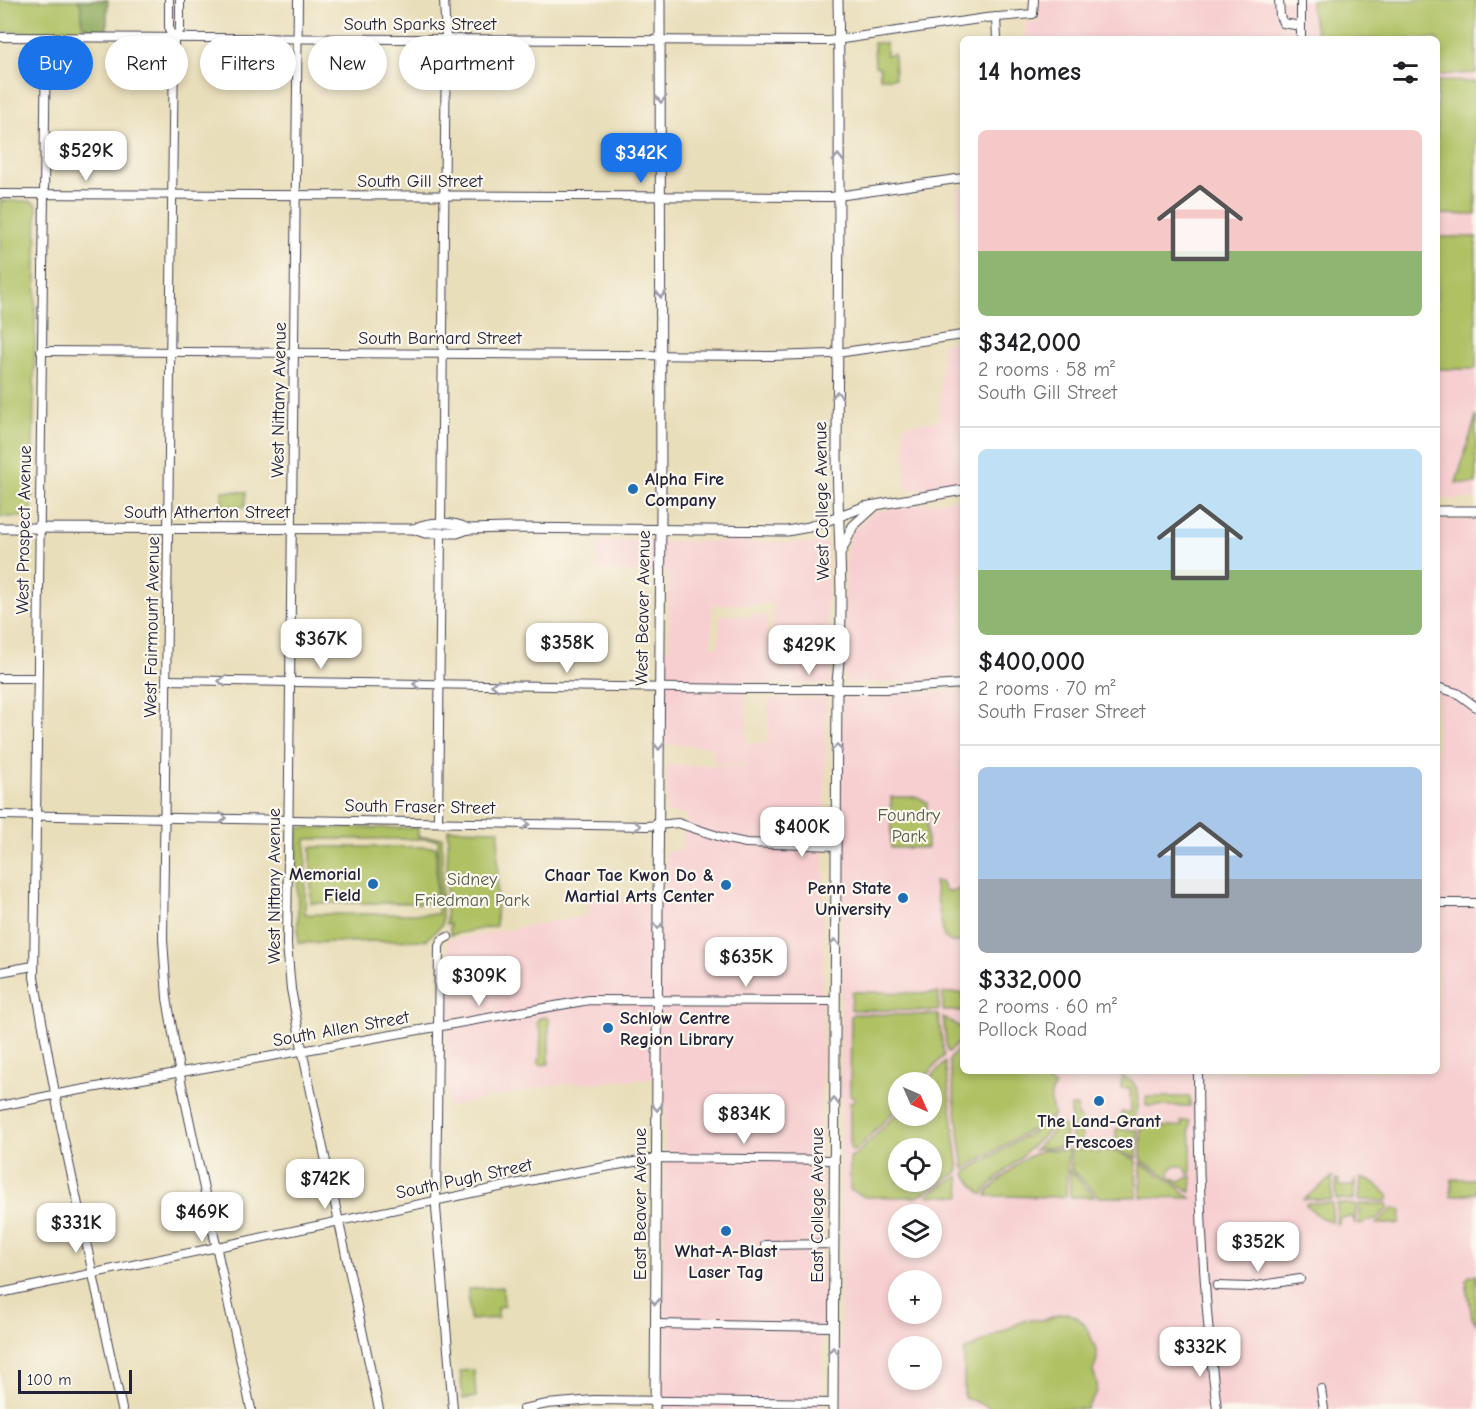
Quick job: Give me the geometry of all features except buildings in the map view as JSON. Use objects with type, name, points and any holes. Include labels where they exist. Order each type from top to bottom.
[{"type":"main road","name":"West Beaver Avenue","points":[[658,1000],[662,197],[660,0]]},
{"type":"main road","name":"West College Avenue","points":[[834,1001],[837,689],[840,651],[838,0]]},
{"type":"main road","name":"South Atherton Street","points":[[0,528],[414,529],[425,533],[441,528],[457,533],[468,529],[795,530],[881,503],[960,490]]},
{"type":"main road","points":[[839,564],[844,544],[853,525],[881,503]]},
{"type":"main road","points":[[1440,511],[1476,511]]},
{"type":"main road","name":"East Beaver Avenue","points":[[655,1405],[658,1000]]},
{"type":"main road","name":"East College Avenue","points":[[833,1406],[834,1001]]},
{"type":"street","name":"West Fairmount Avenue","points":[[169,0],[169,30],[173,36]]},
{"type":"street","name":"West Fairmount Avenue","points":[[176,36],[180,30],[180,0]]},
{"type":"street","name":"West Nittany Avenue","points":[[298,0],[287,944],[291,988],[302,1050],[379,1409]]},
{"type":"street","points":[[444,0],[446,36]]},
{"type":"street","name":"South Sparks Street","points":[[535,39],[839,39],[1033,14],[1034,0]]},
{"type":"street","points":[[1280,0],[1280,16],[1283,23],[1301,26]]},
{"type":"street","points":[[1301,0],[1301,36]]},
{"type":"street","points":[[996,17],[997,36]]},
{"type":"street","name":"South Sparks Street","points":[[0,37],[18,37]]},
{"type":"street","name":"South Sparks Street","points":[[188,38],[399,39]]},
{"type":"street","name":"West Prospect Avenue","points":[[45,90],[33,966],[55,1094],[122,1409]]},
{"type":"street","name":"West Fairmount Avenue","points":[[173,90],[163,939],[165,976],[180,1072],[251,1409]]},
{"type":"street","points":[[438,822],[446,90]]},
{"type":"street","name":"South Gill Street","points":[[0,194],[839,196],[960,178]]},
{"type":"street","name":"South Barnard Street","points":[[41,351],[772,356],[838,353],[960,335]]},
{"type":"street","points":[[0,678],[38,678]]},
{"type":"street","points":[[166,680],[837,689],[886,689],[960,684]]},
{"type":"street","points":[[1440,688],[1457,693],[1476,707]]},
{"type":"street","name":"South Fraser Street","points":[[0,815],[647,826],[678,823],[746,843],[836,846]]},
{"type":"street","points":[[1440,903],[1476,903]]},
{"type":"street","points":[[448,937],[442,940],[439,946],[436,1201],[453,1409]]},
{"type":"street","points":[[0,972],[33,966]]},
{"type":"street","name":"South Allen Street","points":[[0,1106],[55,1094],[589,1000],[834,1001]]},
{"type":"street","points":[[1198,1074],[1204,1286],[1217,1409]]},
{"type":"street","name":"South Pugh Street","points":[[0,1293],[338,1220],[577,1171],[657,1158],[834,1160]]},
{"type":"street","points":[[765,1245],[833,1244]]},
{"type":"street","points":[[1217,1286],[1250,1287],[1300,1280]]},
{"type":"street","points":[[655,1324],[833,1327]]},
{"type":"street","points":[[1322,1389],[1324,1409]]},
{"type":"street","points":[[523,1409],[547,1404],[594,1400],[655,1405],[833,1406]]},
{"type":"shaded area","points":[[1039,0],[1476,0],[1476,499],[1440,499],[1440,36],[1025,36],[1025,22],[1038,21]]},
{"type":"shaded area","points":[[958,188],[960,188],[960,255],[958,255]]},
{"type":"shaded area","points":[[960,341],[960,483],[906,491],[904,425],[939,420],[942,343]]},
{"type":"shaded area","points":[[960,498],[960,680],[848,684],[844,676],[846,552],[852,531],[874,511]]},
{"type":"shaded area","name":"Penn State University","points":[[1440,520],[1476,520],[1476,1409],[840,1409],[842,699],[850,696],[960,690],[960,1074],[1440,1074]]},
{"type":"shaded area","points":[[598,540],[828,543],[827,645],[831,645],[831,684],[745,684],[747,744],[768,743],[769,699],[826,698],[821,1148],[823,1168],[823,1409],[663,1409],[665,1078],[553,1085],[447,1107],[448,940],[589,915],[589,899],[647,899],[664,902],[666,851],[681,851],[687,814],[667,813],[666,765],[746,766],[746,763],[714,763],[714,747],[663,744],[664,648],[669,647],[668,573],[596,571]],"holes":[[[773,604],[772,644],[767,644],[768,616],[720,615],[719,647],[712,647],[712,605]]]},
{"type":"green space","points":[[0,0],[107,0],[107,32],[0,32]]},
{"type":"green space","points":[[78,0],[108,0],[106,32],[86,28],[83,25]]},
{"type":"green space","points":[[1311,0],[1476,0],[1476,73],[1440,75],[1440,36],[1317,36]]},
{"type":"green space","points":[[874,43],[886,43],[886,55],[894,54],[895,78],[880,78],[880,67],[875,66]]},
{"type":"green space","points":[[1440,81],[1476,82],[1476,215],[1440,214]]},
{"type":"green space","points":[[0,201],[30,201],[37,205],[32,517],[0,517]]},
{"type":"green space","points":[[1440,237],[1476,237],[1476,369],[1440,369]]},
{"type":"green space","points":[[1476,416],[1476,484],[1456,483]]},
{"type":"green space","points":[[222,491],[246,492],[245,507],[222,506]]},
{"type":"green space","name":"Foundry Park","points":[[891,797],[918,797],[927,802],[927,848],[891,848]]},
{"type":"green space","points":[[300,828],[418,828],[418,837],[442,837],[442,925],[426,940],[298,943],[297,830]],"holes":[[[306,839],[438,839],[438,914],[305,914]]]},
{"type":"green space","name":"Sidney Friedman Park","points":[[448,829],[499,830],[496,926],[450,935],[450,924],[446,924]]},
{"type":"green space","name":"Memorial Field","points":[[311,847],[436,847],[436,903],[311,903]]},
{"type":"green space","points":[[934,882],[941,882],[945,891],[954,892],[960,888],[960,942],[951,942],[944,937]]},
{"type":"green space","points":[[852,992],[939,993],[939,1009],[937,1011],[853,1010],[851,1009]]},
{"type":"green space","points":[[960,993],[960,1011],[943,1011],[943,994]]},
{"type":"green space","points":[[853,1014],[938,1015],[944,1055],[930,1072],[888,1072],[888,1117],[853,1151],[850,1148],[850,1103],[855,1100],[850,1096],[851,1016]]},
{"type":"green space","points":[[546,1017],[549,1020],[549,1064],[540,1065],[538,1061],[541,1031],[537,1022],[539,1018]]},
{"type":"green space","points":[[943,1017],[960,1027],[960,1041],[949,1052],[947,1051]]},
{"type":"green space","points":[[960,1047],[960,1074],[1036,1074],[1055,1086],[1051,1097],[1054,1114],[1051,1118],[964,1169],[949,1060]]},
{"type":"green space","points":[[945,1062],[959,1169],[957,1173],[942,1182],[942,1138],[888,1138],[888,1192],[925,1192],[917,1197],[865,1197],[850,1190],[850,1157],[858,1153],[888,1122],[888,1126],[942,1126],[942,1072],[936,1072]]},
{"type":"green space","points":[[1122,1076],[1133,1082],[1139,1101],[1133,1119],[1122,1126],[1121,1112],[1131,1112],[1130,1088],[1121,1088]]},
{"type":"green space","points":[[1146,1097],[1190,1097],[1190,1106],[1146,1106]]},
{"type":"green space","points":[[1071,1106],[1077,1106],[1077,1117],[1081,1118],[1082,1143],[1091,1143],[1091,1147],[1071,1147]]},
{"type":"green space","points":[[1145,1119],[1150,1120],[1155,1127],[1182,1126],[1181,1121],[1190,1121],[1191,1174],[1180,1166],[1172,1167],[1169,1173],[1171,1177],[1179,1181],[1192,1176],[1191,1192],[1141,1160],[1141,1129],[1145,1128]]},
{"type":"green space","points":[[1052,1120],[1055,1125],[985,1190],[984,1194],[981,1194],[965,1175],[967,1171]]},
{"type":"green space","points":[[1061,1124],[1066,1128],[1065,1147],[1034,1150]]},
{"type":"green space","points":[[1116,1129],[1138,1130],[1137,1158],[1118,1150],[1103,1148],[1103,1143],[1116,1143]]},
{"type":"green space","points":[[1043,1150],[1068,1150],[1066,1197],[987,1196],[988,1191],[1022,1160]]},
{"type":"green space","points":[[1070,1150],[1092,1150],[1097,1154],[1102,1150],[1120,1153],[1136,1160],[1137,1197],[1099,1197],[1071,1168]]},
{"type":"green space","points":[[1141,1163],[1173,1183],[1191,1198],[1141,1197]]},
{"type":"green space","points":[[1070,1170],[1093,1195],[1094,1197],[1070,1197]]},
{"type":"green space","points":[[959,1176],[961,1196],[929,1196],[928,1194],[931,1192],[942,1192],[942,1186]]},
{"type":"green space","points":[[1332,1177],[1332,1200],[1304,1199]]},
{"type":"green space","points":[[1361,1178],[1380,1188],[1389,1197],[1387,1201],[1359,1200]]},
{"type":"green space","points":[[1336,1179],[1339,1180],[1339,1186],[1353,1186],[1355,1180],[1354,1200],[1336,1199]]},
{"type":"green space","points":[[1452,1179],[1476,1179],[1476,1193],[1451,1196]]},
{"type":"green space","points":[[1307,1203],[1332,1203],[1332,1222],[1320,1217],[1306,1205]]},
{"type":"green space","points":[[1337,1203],[1356,1205],[1355,1224],[1353,1217],[1339,1218],[1339,1224],[1336,1224]]},
{"type":"green space","points":[[1359,1204],[1387,1204],[1389,1208],[1377,1219],[1359,1224]]},
{"type":"green space","points":[[1394,1208],[1401,1210],[1400,1224],[1376,1224]]},
{"type":"green space","points":[[1476,1274],[1476,1323],[1472,1318],[1466,1281],[1468,1277]]},
{"type":"green space","points":[[503,1287],[504,1306],[497,1307],[498,1318],[470,1320],[468,1289]]},
{"type":"green space","points":[[1067,1313],[1084,1324],[1097,1353],[1093,1372],[1097,1391],[1086,1409],[993,1409],[964,1397],[964,1351],[1025,1320],[1044,1320]]},
{"type":"green space","points":[[474,1370],[476,1397],[463,1399],[460,1371]]},
{"type":"place","name":"Alpha Fire Company","points":[[633,489]]},
{"type":"place","name":"Memorial Field","points":[[373,884]]},
{"type":"place","name":"Chaar Tae Kwon Do & Martial Arts Center","points":[[726,885]]},
{"type":"place","name":"Penn State University","points":[[903,898]]},
{"type":"place","name":"Schlow Centre Region Library","points":[[608,1028]]},
{"type":"place","name":"The Land-Grant Frescoes","points":[[1099,1101]]},
{"type":"place","name":"What-A-Blast Laser Tag","points":[[726,1231]]}]
